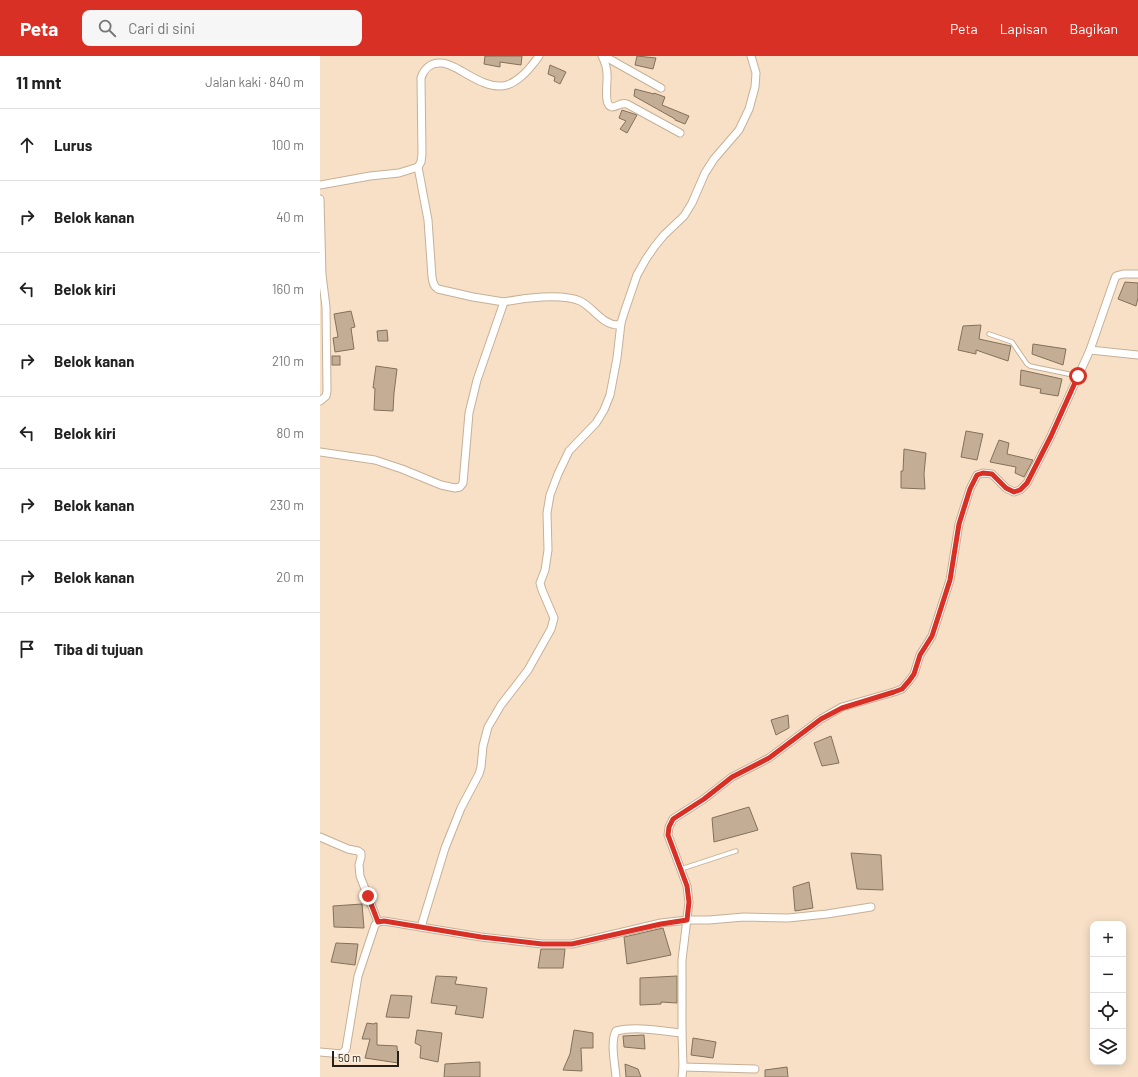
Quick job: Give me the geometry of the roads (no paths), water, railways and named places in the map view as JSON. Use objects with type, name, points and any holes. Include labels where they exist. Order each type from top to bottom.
[{"type":"street","points":[[320,185],[370,176],[399,173],[418,166],[421,162],[422,154],[421,78],[424,70],[431,65],[441,63],[452,66],[477,80],[495,85],[507,85],[525,72],[539,56]]},
{"type":"street","points":[[603,56],[661,88]]},
{"type":"street","points":[[603,56],[608,76],[606,101],[610,106],[612,107],[624,103],[627,104],[680,133]]},
{"type":"street","points":[[421,927],[445,848],[461,808],[479,774],[483,746],[488,727],[528,670],[551,629],[554,618],[540,583],[545,570],[548,550],[547,513],[550,495],[569,451],[596,423],[604,410],[610,395],[617,358],[621,323],[637,275],[655,246],[684,216],[692,204],[705,173],[714,159],[739,130],[749,109],[755,87],[756,73],[751,56]]},
{"type":"street","points":[[418,166],[428,220],[432,276],[435,287],[473,297],[504,302],[522,298],[552,297],[570,299],[580,301],[605,320],[616,325],[621,323]]},
{"type":"street","points":[[320,199],[322,275],[326,307],[327,391],[326,396],[320,401]]},
{"type":"street","points":[[682,1077],[682,960],[689,902],[687,886],[668,835],[669,827],[673,819],[704,799],[732,777],[769,758],[821,719],[842,708],[902,689],[909,681],[914,674],[920,655],[932,636],[950,580],[959,524],[970,489],[977,475],[983,473],[992,474],[1006,488],[1014,492],[1020,490],[1027,483],[1051,436],[1090,350],[1116,276],[1122,274],[1138,274]]},
{"type":"street","points":[[320,452],[374,460],[441,485],[455,488],[460,487],[463,483],[469,413],[477,380],[504,302]]},
{"type":"street","points":[[1090,350],[1138,355]]},
{"type":"street","points":[[320,837],[361,853],[359,866],[360,876],[378,922]]},
{"type":"street","points":[[320,1052],[342,1054],[346,1049],[358,976],[375,925],[378,922],[384,921],[481,937],[534,943],[572,944],[661,924],[687,920],[709,920],[744,916],[788,918],[827,914],[870,907]]},
{"type":"street","points":[[616,1077],[613,1047],[614,1035],[616,1031],[622,1029],[682,1033]]},
{"type":"street","points":[[683,1067],[755,1069]]},
{"type":"lane","points":[[989,334],[1012,342],[1026,364],[1030,366],[1078,376]]},
{"type":"lane","points":[[681,869],[736,851]]}]
